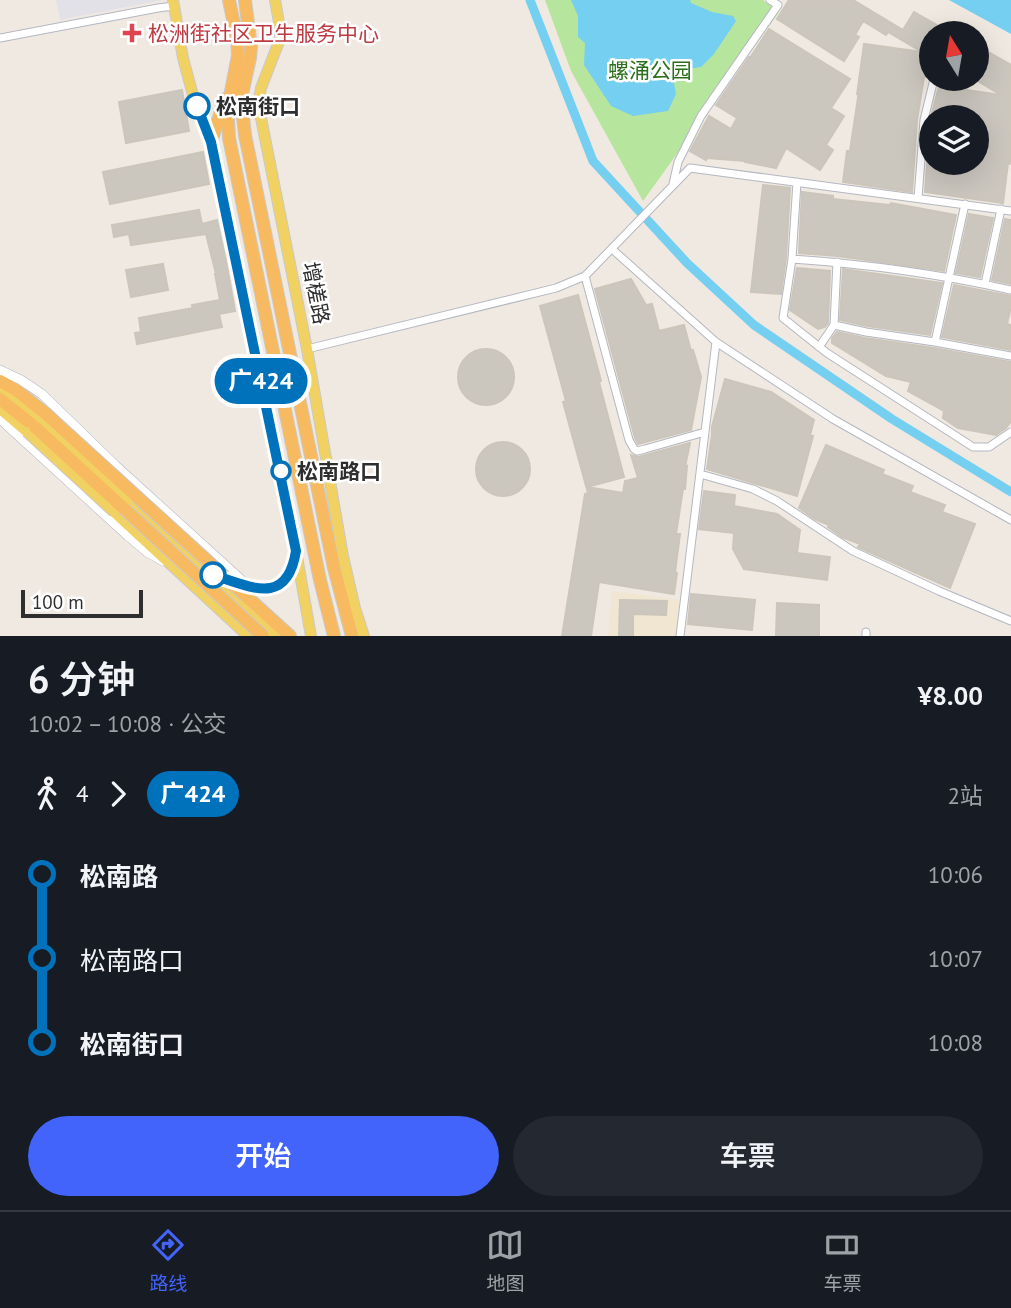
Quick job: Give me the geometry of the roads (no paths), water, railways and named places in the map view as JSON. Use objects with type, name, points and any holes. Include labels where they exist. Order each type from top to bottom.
[{"type":"highway","points":[[229,0],[238,55],[229,111],[229,138],[320,580],[334,636]]},
{"type":"highway","points":[[237,0],[250,58]]},
{"type":"highway","name":"增槎路","points":[[245,0],[250,58],[241,99],[245,135],[334,568],[352,636]]},
{"type":"highway","points":[[211,142],[234,75]]},
{"type":"highway","points":[[0,381],[29,400],[62,428],[290,636]]},
{"type":"highway","points":[[0,399],[35,427],[262,636]]},
{"type":"main road","name":"增槎路","points":[[275,0],[280,39],[261,88],[260,113],[307,349],[343,556],[361,632]]},
{"type":"main road","points":[[173,3],[194,99],[211,142],[312,636]]},
{"type":"main road","points":[[0,390],[41,421],[275,636]]},
{"type":"main road","points":[[0,409],[248,636]]},
{"type":"main road","points":[[209,574],[248,587],[267,590],[278,586],[291,572],[296,551]]},
{"type":"street","points":[[673,185],[678,162],[701,116],[778,5],[770,0]]},
{"type":"street","points":[[0,38],[173,3]]},
{"type":"street","points":[[918,198],[924,120],[931,91]]},
{"type":"street","points":[[307,349],[556,288],[585,276],[690,168],[1011,211]]},
{"type":"street","points":[[797,182],[792,259],[783,318],[819,346],[973,447],[989,447],[1011,432]]},
{"type":"street","points":[[935,342],[965,204]]},
{"type":"street","points":[[985,284],[1001,209]]},
{"type":"street","points":[[612,249],[716,342],[833,419],[1011,520]]},
{"type":"street","points":[[792,259],[949,277],[1011,290]]},
{"type":"street","points":[[819,346],[834,325],[836,262]]},
{"type":"street","points":[[585,276],[629,440],[634,449],[637,451],[705,432]]},
{"type":"street","points":[[834,325],[1011,356]]},
{"type":"street","points":[[680,636],[716,342]]},
{"type":"street","points":[[0,370],[42,394],[248,587]]},
{"type":"street","points":[[0,419],[147,552],[174,566]]},
{"type":"street","points":[[53,468],[84,434]]},
{"type":"street","points":[[700,474],[753,489],[777,500],[852,551],[1011,621]]},
{"type":"street","points":[[169,514],[184,551]]},
{"type":"water","points":[[571,0],[690,0],[691,3],[712,12],[733,16],[736,21],[714,54],[701,67],[688,69],[674,83],[676,94],[668,111],[633,116],[611,106],[584,65],[585,43],[578,37],[578,16]]},
{"type":"water","points":[[949,0],[1011,0],[1011,34]]},
{"type":"waterway","points":[[530,0],[593,161],[687,263],[754,325],[892,419],[1011,492]]},
{"type":"place","name":"松洲街社区卫生服务中心","points":[[132,33]]},
{"type":"place","name":"松南街口","points":[[197,106]]},
{"type":"place","name":"松南路口","points":[[281,471]]},
{"type":"park label","name":"螺涌公园","points":[[650,70]]}]
